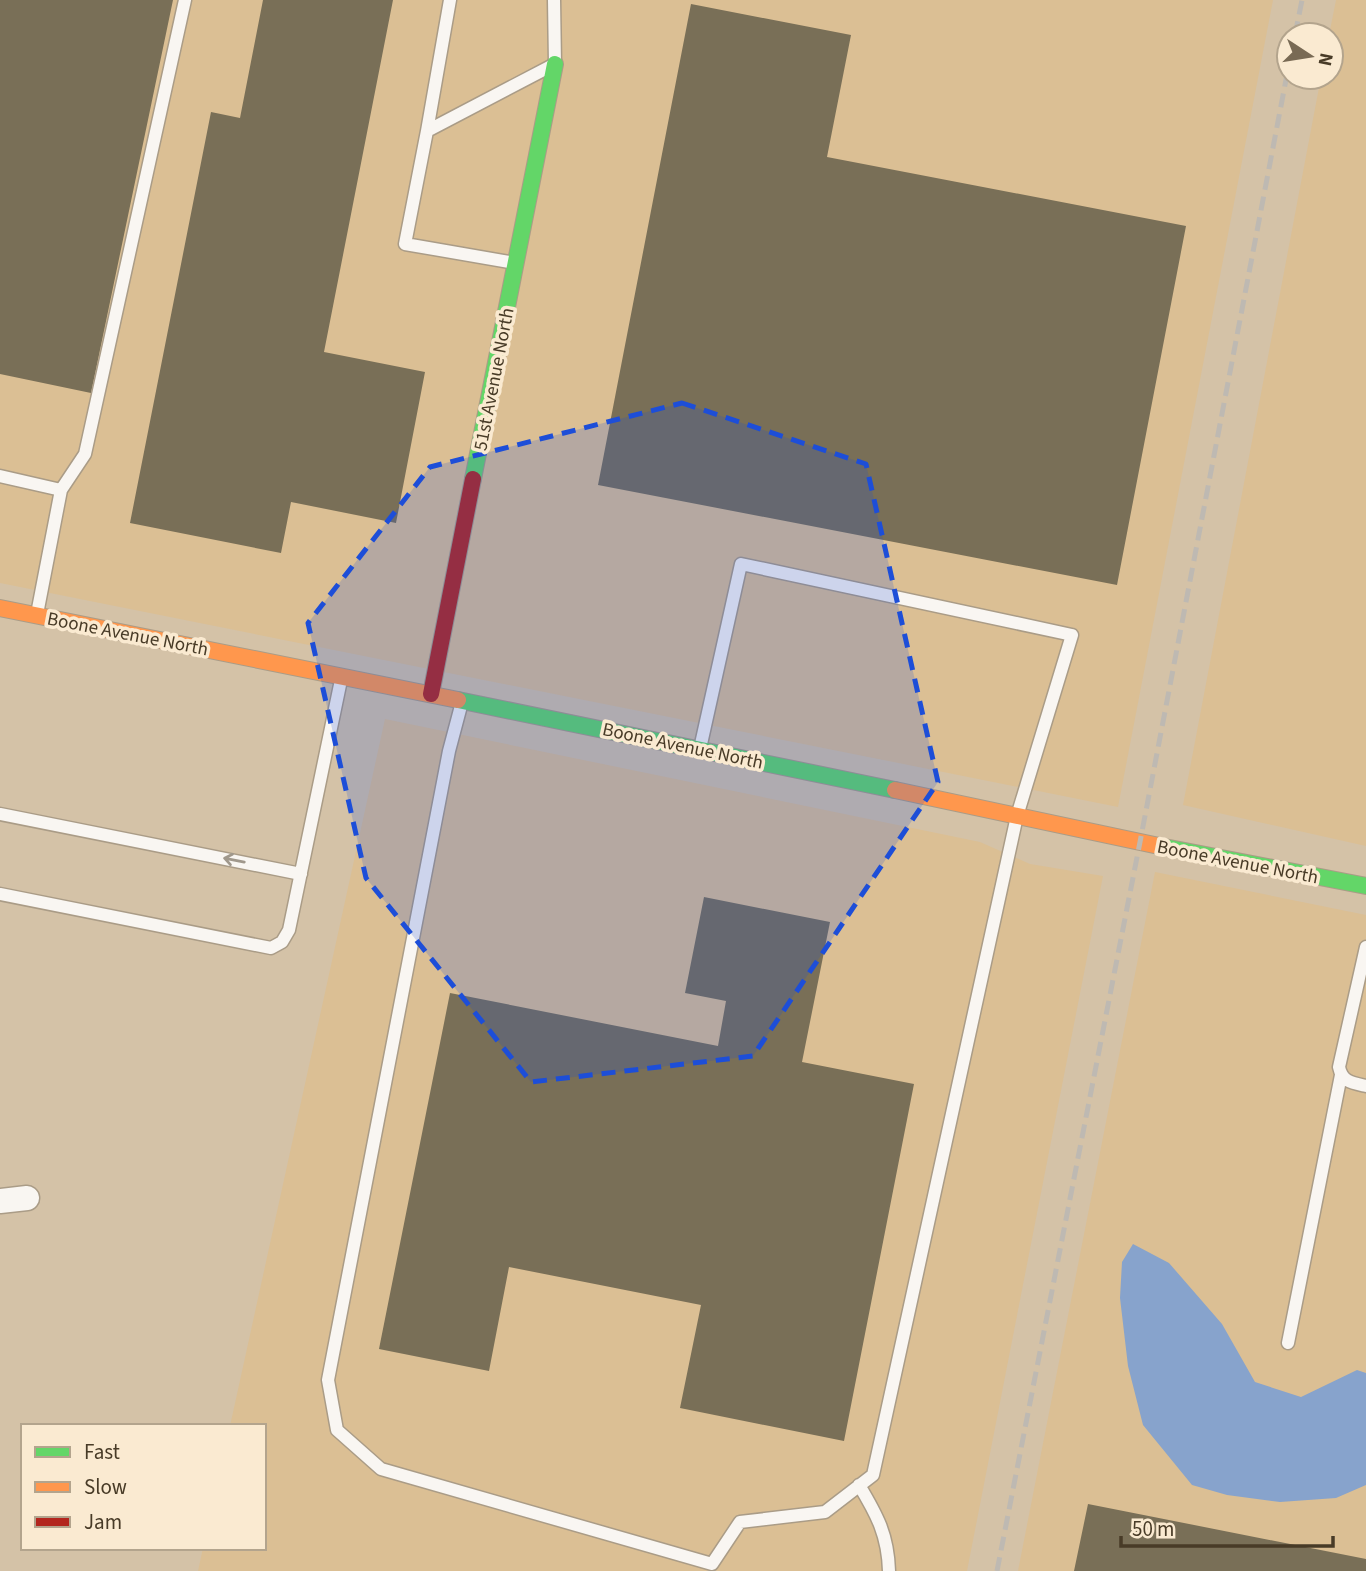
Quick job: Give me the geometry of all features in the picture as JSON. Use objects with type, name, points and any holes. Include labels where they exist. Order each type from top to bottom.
[{"type":"street","name":"51st Avenue North","points":[[431,694],[555,64]]},
{"type":"street","name":"Boone Avenue North","points":[[0,608],[700,748],[1017,816],[1366,886]]},
{"type":"street","points":[[0,1201],[27,1198]]},
{"type":"lane","points":[[37,615],[61,490],[85,454],[185,0]]},
{"type":"lane","points":[[450,0],[405,244],[516,263]]},
{"type":"lane","points":[[427,131],[555,64],[554,0]]},
{"type":"lane","points":[[0,476],[61,490]]},
{"type":"lane","points":[[462,700],[449,751],[328,1380],[337,1430],[381,1469],[712,1564],[740,1522],[825,1512],[873,1475],[1017,816],[1072,635],[741,564],[700,748]]},
{"type":"lane","points":[[0,894],[271,948],[282,942],[289,930],[302,874],[342,676]]},
{"type":"lane","points":[[0,814],[302,874]]},
{"type":"lane","points":[[1288,1343],[1341,1075],[1339,1067],[1366,947]]},
{"type":"lane","points":[[1341,1075],[1348,1082],[1366,1086]]},
{"type":"lane","points":[[859,1485],[881,1524],[889,1571]]},
{"type":"highlighted area","points":[[682,403],[866,464],[938,782],[753,1056],[531,1082],[366,878],[308,623],[430,467]]},
{"type":"shaded area","points":[[0,0],[1273,0],[1118,807],[0,583]]},
{"type":"shaded area","points":[[1336,0],[1366,0],[1366,846],[1183,805],[1318,91],[1345,91],[1345,21],[1332,21]]},
{"type":"shaded area","points":[[385,719],[980,842],[1030,864],[1103,876],[967,1571],[198,1571],[203,1550],[266,1550],[266,1424],[230,1424]]},
{"type":"shaded area","points":[[1155,872],[1366,915],[1366,1571],[1018,1571]]},
{"type":"water","points":[[1133,1244],[1169,1263],[1222,1324],[1255,1382],[1301,1397],[1357,1370],[1366,1373],[1366,1485],[1336,1498],[1280,1502],[1227,1495],[1192,1485],[1143,1425],[1128,1366],[1120,1298],[1122,1262]]},
{"type":"building","points":[[0,0],[173,0],[91,393],[0,374]]},
{"type":"building","points":[[263,0],[393,0],[324,352],[425,372],[396,523],[291,502],[281,553],[130,523],[211,112],[240,118]]},
{"type":"building","points":[[691,4],[851,35],[827,157],[1186,226],[1117,585],[598,485]]},
{"type":"building","points":[[704,897],[830,922],[802,1062],[914,1084],[844,1441],[680,1408],[701,1305],[509,1267],[489,1371],[379,1349],[450,993],[718,1046],[726,1001],[685,993]]},
{"type":"building","points":[[1088,1504],[1366,1559],[1366,1571],[1074,1571]]},
{"type":"railway","points":[[1298,21],[1302,0]]},
{"type":"railway","points":[[997,1571],[1284,91]]},
{"type":"traffic: fast","points":[[473,479],[555,64]]},
{"type":"traffic: fast","points":[[458,700],[895,790]]},
{"type":"traffic: fast","points":[[1159,846],[1366,886]]},
{"type":"traffic: slow","points":[[0,608],[458,700]]},
{"type":"traffic: slow","points":[[895,790],[1159,846]]},
{"type":"traffic: jam","points":[[431,694],[473,479]]}]
